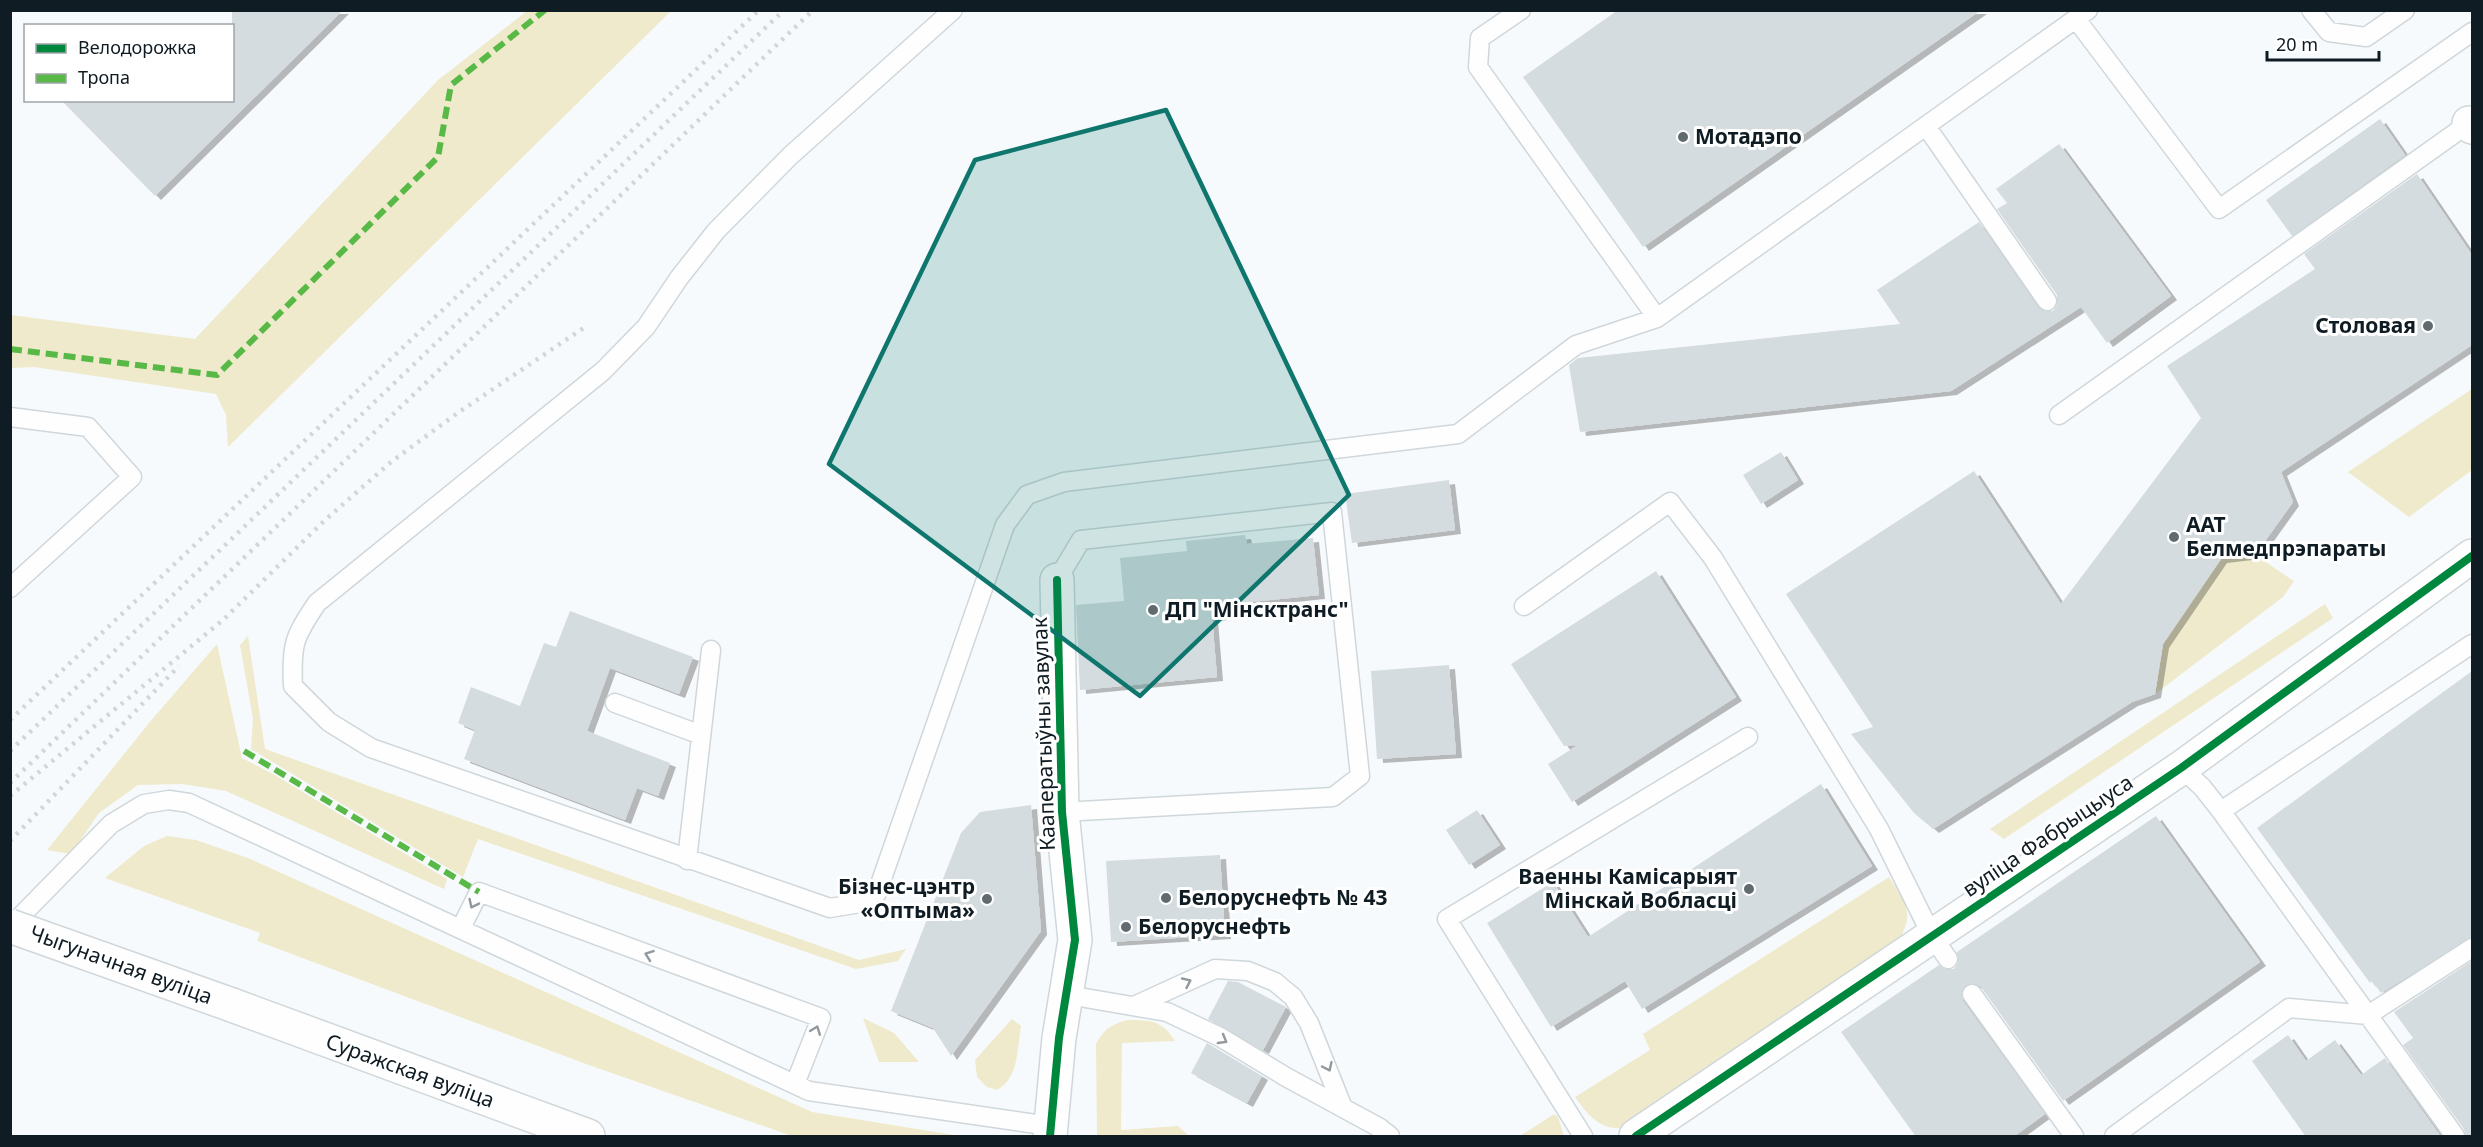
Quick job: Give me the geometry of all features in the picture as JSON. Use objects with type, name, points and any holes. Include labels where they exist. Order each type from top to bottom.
[{"type":"street","name":"вуліца Фабрыцыуса","points":[[1636,1137],[1940,947],[2472,556]]},
{"type":"street","name":"Кааператыўны завулак","points":[[1050,1131],[1059,1038],[1068,995],[1075,940],[1062,812],[1057,580]]},
{"type":"street","name":"Чыгуначная вуліца","points":[[10,926],[232,1005]]},
{"type":"street","name":"Суражская вуліца","points":[[232,1005],[588,1137]]},
{"type":"lane","points":[[953,10],[790,156],[716,231],[679,278],[646,327],[603,371],[317,603],[300,629],[291,653],[293,686],[329,722],[371,748],[687,860],[830,908],[860,903],[877,892],[1005,525],[1027,495],[1064,482],[1458,434],[1576,345],[1657,318],[2082,15],[2219,209],[2472,32]]},
{"type":"lane","points":[[1521,10],[1480,38],[1478,68],[1657,318]]},
{"type":"lane","points":[[2311,10],[2329,32],[2366,37],[2406,10]]},
{"type":"lane","points":[[2060,415],[2471,124]]},
{"type":"lane","points":[[1926,126],[2047,301]]},
{"type":"lane","points":[[10,417],[88,427],[132,477],[10,588]]},
{"type":"lane","points":[[1524,606],[1670,502],[1713,558],[1879,829],[1940,947]]},
{"type":"lane","points":[[1057,580],[1081,540],[1332,512],[1360,776],[1333,797],[1062,812]]},
{"type":"lane","points":[[2221,811],[2472,644]]},
{"type":"lane","points":[[687,860],[711,650]]},
{"type":"lane","points":[[615,704],[701,735]]},
{"type":"lane","points":[[1583,1137],[1447,919],[1748,737]]},
{"type":"lane","points":[[2181,768],[2202,787],[2221,811],[2454,1137]]},
{"type":"lane","points":[[10,926],[111,824],[144,804],[169,800],[189,803],[235,822],[808,1091],[1050,1131]]},
{"type":"lane","points":[[461,928],[478,892],[820,1018],[795,1084]]},
{"type":"lane","points":[[2114,1137],[2289,1008],[2368,1015],[2472,948]]},
{"type":"lane","points":[[1134,1006],[1215,969],[1248,971],[1275,982],[1293,997],[1309,1023],[1343,1108]]},
{"type":"lane","points":[[1972,994],[2074,1137]]},
{"type":"lane","points":[[1068,995],[1167,1012],[1220,1037],[1390,1137]]},
{"type":"highlighted area","points":[[1166,110],[1349,495],[1140,696],[829,464],[975,160]]},
{"type":"shaded area","points":[[527,11],[671,11],[228,447],[226,415],[216,394],[34,367],[11,368],[11,315],[195,339],[438,80]]},
{"type":"shaded area","points":[[2472,389],[2472,470],[2409,517],[2348,472]]},
{"type":"shaded area","points":[[2255,555],[2294,581],[2283,597],[2155,694],[2163,644],[2221,559]]},
{"type":"shaded area","points":[[2325,604],[2333,618],[2004,839],[1990,829]]},
{"type":"shaded area","points":[[248,636],[265,749],[859,960],[906,949],[898,961],[856,969],[478,839],[463,877],[251,749],[253,719],[240,645]]},
{"type":"shaded area","points":[[217,644],[242,758],[273,774],[447,879],[444,889],[226,791],[182,784],[138,785],[99,813],[71,854],[47,850],[149,723]]},
{"type":"shaded area","points":[[167,836],[196,840],[248,858],[812,1112],[960,1136],[792,1136],[586,1064],[257,941],[260,933],[105,878],[144,846]]},
{"type":"shaded area","points":[[1889,877],[1902,897],[1907,913],[1907,921],[1893,951],[1622,1128],[1601,1124],[1589,1115],[1575,1097],[1650,1050],[1643,1034]]},
{"type":"shaded area","points":[[863,1018],[894,1033],[919,1062],[879,1062]]},
{"type":"shaded area","points":[[1012,1019],[1021,1026],[1016,1062],[1009,1078],[997,1090],[987,1087],[977,1077],[975,1060]]},
{"type":"shaded area","points":[[1127,1020],[1142,1020],[1160,1025],[1175,1041],[1122,1043],[1121,1130],[1178,1126],[1189,1136],[1097,1136],[1096,1044],[1108,1028]]},
{"type":"shaded area","points":[[1554,1114],[1558,1117],[1564,1136],[1520,1136]]},
{"type":"building","points":[[232,10],[343,10],[155,196],[63,102],[234,102],[234,24],[232,24]]},
{"type":"building","name":"Мотадэпо","points":[[1618,10],[1981,10],[1643,247],[1523,77]]},
{"type":"building","points":[[2380,119],[2405,155],[2292,236],[2266,200]]},
{"type":"building","points":[[2059,144],[2171,296],[2107,343],[2081,307],[1951,391],[1580,432],[1569,365],[1578,358],[1900,324],[1877,290],[1979,222],[2038,307],[2043,311],[2053,311],[2057,305],[2057,295],[1997,209],[2007,203],[1996,189]]},
{"type":"building","points":[[2417,174],[2472,255],[2472,345],[2281,472],[2293,502],[2255,555],[2221,559],[2163,644],[2155,694],[2132,702],[1933,829],[1914,813],[1851,734],[1873,727],[1786,594],[1974,471],[2061,604],[2201,418],[2167,366],[2315,269],[2304,254]]},
{"type":"building","points":[[1781,452],[1798,480],[1761,504],[1743,475]]},
{"type":"building","points":[[1449,480],[1455,530],[1352,543],[1345,494]]},
{"type":"building","name":"ДП \"Мінсктранс\"","points":[[1245,535],[1247,544],[1313,538],[1319,595],[1232,604],[1233,615],[1212,617],[1217,677],[1080,690],[1076,605],[1124,601],[1120,558],[1187,551],[1186,541]]},
{"type":"building","points":[[1656,571],[1736,697],[1572,802],[1548,764],[1578,745],[1564,746],[1511,664]]},
{"type":"building","points":[[570,611],[693,657],[679,694],[610,668],[587,731],[670,763],[658,796],[637,788],[625,820],[464,759],[475,730],[458,723],[471,687],[520,706],[544,643],[556,647]]},
{"type":"building","points":[[1449,665],[1456,754],[1377,759],[1371,671]]},
{"type":"building","points":[[2472,671],[2472,937],[2381,993],[2372,981],[2370,983],[2257,828]]},
{"type":"building","name":"Ваенны Камісарыят Мінскай Вобласці","points":[[1821,784],[1872,866],[1642,1009],[1625,981],[1551,1027],[1487,923],[1553,882],[1588,937]]},
{"type":"building","name":"Бізнес-цэнтр «Оптыма»","points":[[1031,805],[1041,931],[951,1056],[933,1028],[891,1011],[961,833],[980,812]]},
{"type":"building","points":[[1477,810],[1500,845],[1469,865],[1446,830]]},
{"type":"building","points":[[2156,816],[2260,962],[2063,1101],[1981,987],[1976,984],[1966,985],[1962,990],[1963,1001],[2045,1114],[2013,1137],[1916,1137],[1841,1032],[1939,965],[1944,969],[1954,969],[1958,963],[1957,952]]},
{"type":"building","name":"Белоруснефть № 43","points":[[1220,855],[1225,935],[1111,942],[1106,861]]},
{"type":"building","points":[[2472,961],[2472,1137],[2466,1137],[2464,1129],[2403,1045],[2413,1038],[2394,1012]]},
{"type":"building","points":[[1228,981],[1238,982],[1286,1007],[1263,1050],[1208,1019]]},
{"type":"building","points":[[2288,1035],[2306,1061],[2335,1040],[2361,1075],[2385,1058],[2441,1137],[2306,1137],[2252,1061]]},
{"type":"building","points":[[1207,1043],[1262,1076],[1247,1103],[1191,1073]]},
{"type":"railway","points":[[10,720],[759,10]]},
{"type":"railway","points":[[10,751],[784,10]]},
{"type":"railway","points":[[10,783],[813,10]]},
{"type":"railway","points":[[10,796],[223,620],[324,521],[391,462],[459,412],[585,327]]},
{"type":"railway","points":[[10,841],[179,666]]},
{"type":"marked path","points":[[10,349],[217,375],[438,157],[451,85],[545,10]]},
{"type":"marked path","points":[[244,751],[479,892]]},
{"type":"cycle path","points":[[1636,1136],[2181,768],[2472,556]]},
{"type":"cycle path","points":[[1050,1136],[1059,1038],[1075,940],[1062,812],[1057,580]]},
{"type":"place","name":"Мотадэпо","points":[[1683,137]]},
{"type":"place","name":"Столовая","points":[[2428,326]]},
{"type":"place","name":"ААТ Белмедпрэпараты","points":[[2174,537]]},
{"type":"place","name":"ДП \"Мінсктранс\"","points":[[1153,610]]},
{"type":"place","name":"Ваенны Камісарыят Мінскай Вобласці","points":[[1749,889]]},
{"type":"place","name":"Белоруснефть № 43","points":[[1166,898]]},
{"type":"place","name":"Бізнес-цэнтр «Оптыма»","points":[[987,899]]},
{"type":"place","name":"Белоруснефть","points":[[1126,927]]}]
